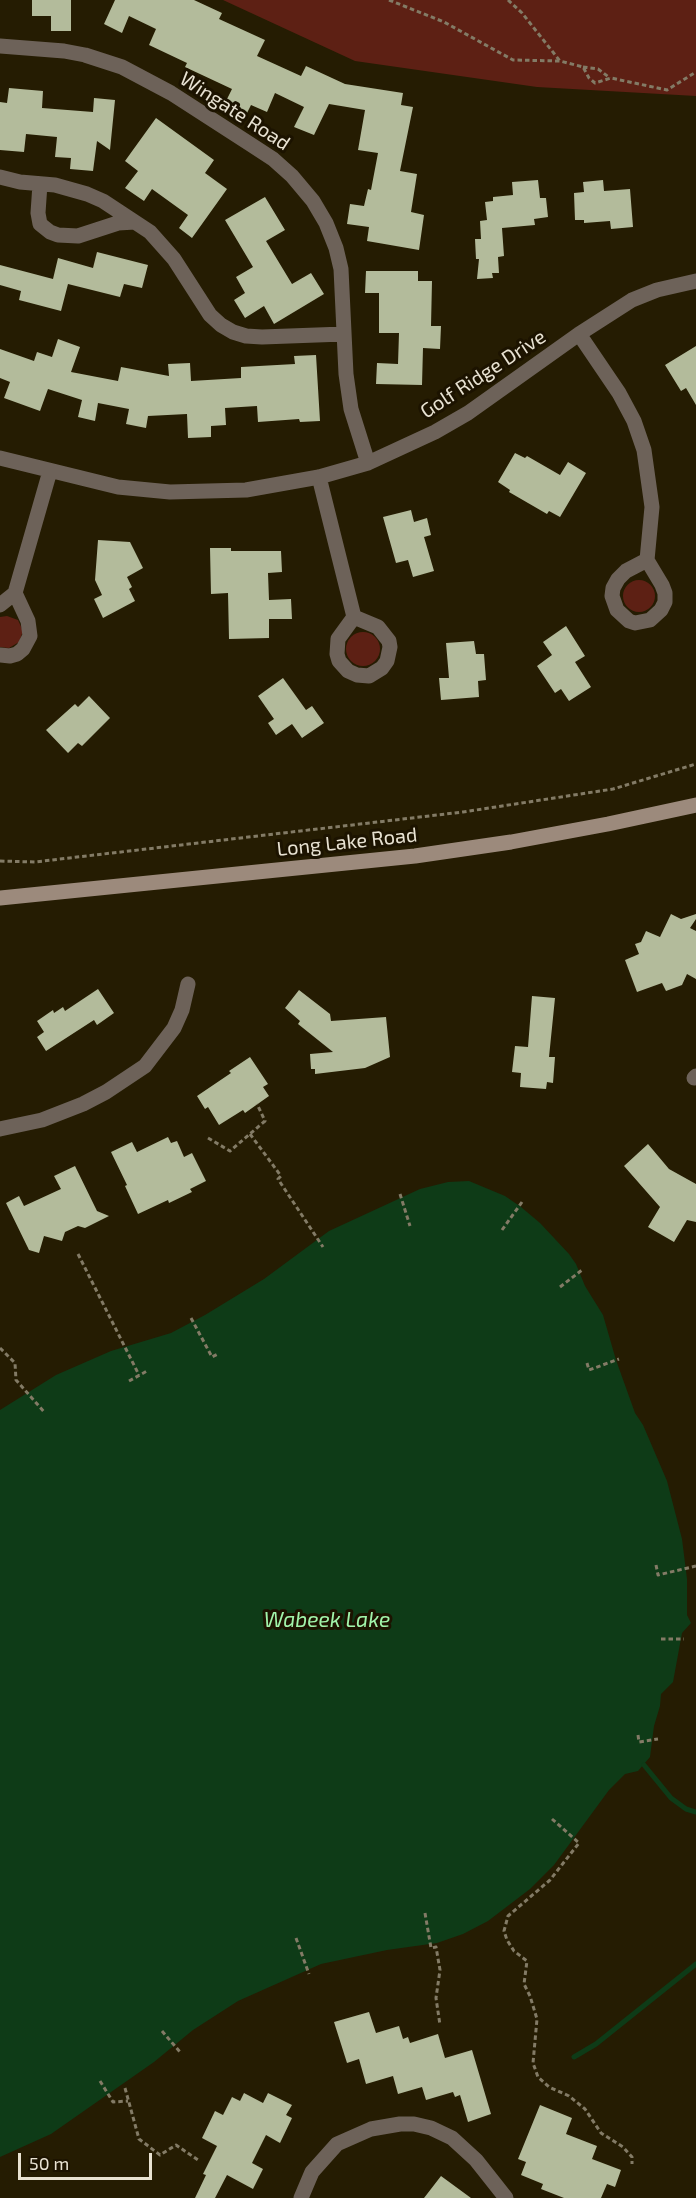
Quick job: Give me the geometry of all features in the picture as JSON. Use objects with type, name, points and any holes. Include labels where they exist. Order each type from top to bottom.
[{"type":"main road","name":"Long Lake Road","points":[[0,898],[415,856],[511,842],[696,805]]},
{"type":"street","name":"Wingate Road","points":[[0,46],[64,51],[122,67],[171,93],[282,165],[313,201],[336,248],[341,269],[351,409],[368,463]]},
{"type":"street","points":[[0,177],[55,184],[87,194],[103,201],[135,222],[162,244],[210,315],[233,332],[262,337],[344,334]]},
{"type":"street","points":[[40,183],[38,213],[40,224],[50,232],[58,235],[78,236],[117,223],[135,222]]},
{"type":"street","name":"Golf Ridge Drive","points":[[0,458],[118,487],[170,492],[246,490],[319,477],[368,463],[468,413],[579,334],[632,300],[657,290],[696,281]]},
{"type":"street","points":[[579,334],[619,393],[634,421],[644,450],[652,507],[647,560]]},
{"type":"street","points":[[0,605],[15,593],[50,471]]},
{"type":"street","points":[[319,477],[354,617]]},
{"type":"street","points":[[0,655],[17,654],[28,643],[30,636],[30,628],[15,593]]},
{"type":"street","points":[[0,1129],[42,1120],[83,1104],[145,1066],[174,1028],[182,1010],[188,984]]},
{"type":"street","points":[[301,2198],[312,2172],[337,2144],[371,2129],[414,2124],[431,2128],[452,2138],[476,2160],[506,2198]]},
{"type":"path","points":[[388,0],[444,22],[513,60],[560,61],[598,69],[610,78]]},
{"type":"path","points":[[508,0],[522,13],[560,61]]},
{"type":"path","points":[[583,67],[595,83],[610,78],[668,90],[696,72]]},
{"type":"path","points":[[0,861],[35,862],[463,812],[613,789],[696,764]]},
{"type":"path","points":[[208,1137],[230,1151],[265,1121],[257,1104]]},
{"type":"path","points":[[250,1134],[281,1176],[278,1179],[323,1247]]},
{"type":"path","points":[[400,1194],[410,1226]]},
{"type":"path","points":[[502,1230],[522,1202]]},
{"type":"path","points":[[78,1254],[139,1375]]},
{"type":"path","points":[[560,1287],[582,1270]]},
{"type":"path","points":[[191,1318],[212,1357],[218,1354]]},
{"type":"path","points":[[0,1348],[15,1363],[16,1380],[45,1413]]},
{"type":"path","points":[[587,1363],[589,1370],[619,1359]]},
{"type":"path","points":[[129,1381],[147,1371]]},
{"type":"path","points":[[656,1565],[658,1575],[696,1566]]},
{"type":"path","points":[[662,1639],[684,1639]]},
{"type":"path","points":[[639,1734],[639,1742],[658,1739]]},
{"type":"path","points":[[552,1819],[579,1843],[550,1880],[508,1916],[504,1931],[514,1951],[527,1961],[524,1984],[537,2019],[533,2063],[538,2077],[549,2087],[569,2096],[585,2109],[601,2133],[623,2147],[632,2157],[632,2164]]},
{"type":"path","points":[[424,1913],[431,1948],[436,1947],[440,1970],[436,1998],[440,2025]]},
{"type":"path","points":[[296,1938],[309,1974]]},
{"type":"path","points":[[162,2031],[180,2052]]},
{"type":"path","points":[[100,2081],[113,2103],[129,2101]]},
{"type":"path","points":[[125,2088],[139,2139],[160,2155],[177,2145],[198,2160]]},
{"type":"shaded area","points":[[223,0],[696,0],[696,96],[537,87],[355,61]]},
{"type":"shaded area","points":[[639,580],[650,585],[655,596],[650,607],[639,612],[628,607],[623,596],[628,585]]},
{"type":"shaded area","points":[[7,616],[18,620],[23,631],[19,642],[9,648],[0,647],[0,617]]},
{"type":"shaded area","points":[[363,632],[375,637],[380,649],[375,661],[363,666],[351,661],[346,649],[351,637]]},
{"type":"water","name":"Wabeek Lake","points":[[469,1181],[505,1196],[521,1207],[540,1223],[576,1264],[585,1286],[603,1315],[635,1413],[643,1425],[667,1481],[682,1539],[687,1579],[687,1615],[691,1623],[682,1633],[673,1682],[661,1694],[650,1757],[638,1771],[625,1774],[609,1790],[554,1865],[530,1889],[488,1921],[463,1934],[437,1943],[387,1950],[321,1964],[238,2001],[193,2030],[154,2062],[51,2134],[0,2157],[0,1410],[56,1375],[111,1351],[171,1333],[205,1315],[264,1279],[329,1231],[420,1189],[448,1182]]},
{"type":"building","points":[[32,0],[71,0],[71,31],[51,31],[51,16],[32,16]]},
{"type":"building","points":[[115,0],[194,0],[222,13],[219,19],[265,40],[257,56],[301,76],[306,66],[345,84],[403,93],[401,105],[413,107],[400,171],[417,174],[411,212],[424,215],[419,250],[367,241],[369,227],[347,224],[350,204],[364,206],[368,189],[371,190],[378,153],[358,150],[365,110],[329,104],[314,135],[294,127],[304,107],[275,93],[267,112],[251,105],[247,113],[225,103],[232,89],[185,67],[187,63],[149,45],[156,29],[129,16],[122,33],[104,24]]},
{"type":"building","points":[[9,88],[43,91],[42,108],[93,112],[94,98],[115,100],[110,150],[97,141],[93,171],[70,169],[71,158],[55,157],[57,137],[26,134],[24,152],[0,150],[0,102],[7,103]]},
{"type":"building","points":[[156,118],[214,160],[205,173],[227,189],[192,238],[179,228],[188,215],[152,189],[144,201],[125,188],[138,171],[125,161]]},
{"type":"building","points":[[538,180],[540,198],[546,198],[548,217],[534,219],[535,225],[502,228],[504,256],[498,257],[499,273],[492,273],[493,278],[477,279],[479,259],[476,259],[475,239],[481,239],[480,221],[487,220],[485,202],[493,201],[493,197],[513,195],[512,182]]},
{"type":"building","points":[[603,180],[604,191],[630,189],[633,227],[611,229],[610,221],[584,223],[584,220],[575,220],[574,193],[584,192],[583,182]]},
{"type":"building","points":[[265,197],[285,230],[266,241],[292,284],[311,273],[324,294],[274,324],[264,306],[245,318],[234,300],[245,293],[236,277],[253,267],[225,220]]},
{"type":"building","points":[[97,252],[148,265],[142,288],[124,284],[120,297],[68,284],[61,311],[19,300],[21,291],[0,285],[0,265],[53,279],[58,258],[93,268]]},
{"type":"building","points":[[366,271],[418,271],[418,281],[432,281],[431,326],[441,326],[440,349],[423,348],[422,385],[376,384],[377,363],[398,364],[399,333],[379,333],[379,293],[365,293]]},
{"type":"building","points":[[58,339],[80,347],[71,372],[118,381],[121,367],[169,376],[168,364],[190,363],[191,381],[241,378],[241,367],[295,364],[294,356],[316,355],[320,421],[300,422],[299,419],[258,422],[257,406],[225,408],[226,425],[211,426],[211,437],[188,438],[187,414],[148,416],[146,428],[126,424],[129,409],[98,403],[95,421],[78,417],[82,400],[48,389],[40,411],[4,398],[10,382],[0,378],[0,349],[34,361],[37,352],[52,357]]},
{"type":"building","points":[[696,346],[696,405],[686,388],[681,391],[665,365]]},
{"type":"building","points":[[515,453],[525,458],[527,456],[560,475],[568,462],[586,473],[560,517],[549,511],[547,514],[509,492],[510,490],[498,482]]},
{"type":"building","points":[[411,510],[414,522],[427,518],[431,535],[424,537],[434,571],[413,577],[408,560],[396,563],[383,517]]},
{"type":"building","points":[[98,540],[130,542],[143,568],[127,577],[132,587],[129,589],[135,601],[103,618],[94,599],[102,595],[95,580]]},
{"type":"building","points":[[210,548],[231,548],[231,551],[281,551],[282,572],[268,573],[269,600],[291,599],[292,619],[269,619],[269,638],[229,639],[228,593],[211,594]]},
{"type":"building","points":[[566,626],[585,656],[575,662],[591,687],[569,701],[561,689],[555,693],[537,666],[552,655],[543,642]]},
{"type":"building","points":[[474,641],[476,654],[484,654],[486,680],[478,681],[479,697],[441,700],[439,678],[449,678],[446,643]]},
{"type":"building","points":[[283,678],[306,710],[312,706],[324,723],[302,738],[292,724],[276,735],[268,723],[274,719],[258,696]]},
{"type":"building","points":[[89,696],[110,718],[82,746],[78,743],[68,753],[46,730],[75,704],[78,707]]},
{"type":"building","points":[[671,914],[681,919],[696,914],[696,919],[690,928],[696,931],[696,979],[687,974],[682,985],[666,991],[662,983],[637,992],[625,960],[639,954],[635,944],[641,942],[646,931],[660,937]]},
{"type":"building","points":[[98,989],[114,1013],[97,1025],[94,1020],[46,1051],[37,1037],[44,1032],[37,1021],[53,1010],[54,1013],[63,1007],[65,1011]]},
{"type":"building","points":[[299,990],[330,1014],[331,1021],[386,1017],[390,1057],[365,1068],[315,1074],[315,1069],[311,1069],[310,1054],[333,1052],[298,1024],[300,1021],[285,1008]]},
{"type":"building","points":[[532,996],[555,998],[549,1057],[555,1057],[553,1083],[547,1082],[546,1089],[520,1087],[521,1073],[512,1072],[515,1046],[528,1047]]},
{"type":"building","points":[[250,1057],[268,1084],[263,1087],[269,1096],[245,1113],[243,1110],[219,1125],[208,1107],[205,1109],[197,1096]]},
{"type":"building","points":[[168,1137],[171,1143],[177,1141],[184,1157],[192,1153],[206,1181],[190,1189],[192,1192],[138,1214],[111,1152],[132,1142],[137,1152]]},
{"type":"building","points":[[648,1144],[669,1169],[696,1184],[696,1222],[687,1220],[674,1242],[648,1227],[660,1207],[624,1166]]},
{"type":"building","points":[[75,1166],[97,1211],[109,1216],[85,1228],[78,1226],[65,1232],[62,1241],[44,1236],[39,1253],[29,1250],[6,1203],[19,1196],[24,1206],[61,1189],[54,1176]]},
{"type":"building","points":[[369,2012],[376,2033],[399,2026],[403,2039],[408,2037],[410,2043],[438,2034],[445,2058],[472,2050],[491,2114],[468,2122],[460,2095],[455,2097],[453,2092],[426,2100],[422,2087],[398,2094],[393,2076],[366,2084],[359,2059],[347,2063],[334,2022]]},
{"type":"building","points":[[244,2093],[263,2103],[268,2093],[292,2105],[286,2115],[292,2118],[280,2143],[266,2135],[252,2163],[263,2169],[253,2189],[227,2175],[215,2198],[195,2198],[206,2175],[203,2174],[217,2146],[202,2138],[215,2111],[223,2115],[232,2097],[240,2101]]},
{"type":"building","points":[[540,2105],[572,2118],[566,2134],[597,2146],[592,2159],[621,2170],[615,2187],[607,2184],[601,2198],[564,2198],[541,2189],[543,2184],[521,2175],[526,2162],[518,2159]]},
{"type":"building","points":[[441,2176],[471,2198],[424,2198]]},
{"type":"waterway","points":[[644,1765],[671,1798],[686,1809],[696,1812]]},
{"type":"waterway","points":[[574,2057],[596,2044],[696,1964]]}]
